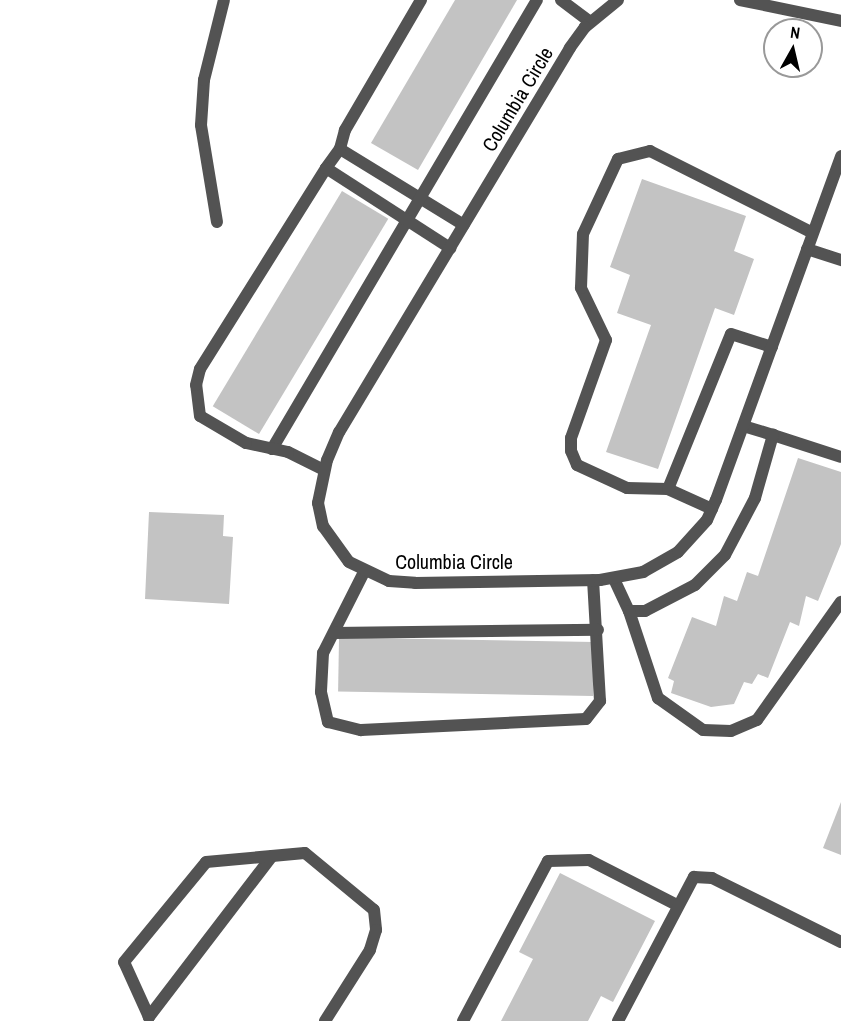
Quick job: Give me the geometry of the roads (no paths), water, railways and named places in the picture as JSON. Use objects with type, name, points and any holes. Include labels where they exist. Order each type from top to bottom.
[{"type":"street","points":[[217,222],[201,124],[204,81],[224,0]]},
{"type":"street","points":[[324,470],[219,431],[200,416],[196,386],[200,369],[340,149],[345,130],[421,0]]},
{"type":"street","points":[[272,449],[537,0]]},
{"type":"street","points":[[561,0],[590,22]]},
{"type":"street","name":"Columbia Circle","points":[[618,0],[590,22],[339,432],[324,470],[318,503],[323,526],[334,546],[364,572],[415,583],[614,579],[643,572],[678,552],[712,509],[841,156]]},
{"type":"street","points":[[740,0],[841,21]]},
{"type":"street","points":[[340,149],[464,225]]},
{"type":"street","points":[[712,509],[668,489],[616,484],[577,465],[571,451],[571,438],[606,340],[581,288],[583,234],[618,159],[650,151],[813,233]]},
{"type":"street","points":[[326,168],[450,248]]},
{"type":"street","points":[[807,249],[841,260]]},
{"type":"street","points":[[668,489],[731,334],[772,347]]},
{"type":"street","points":[[743,426],[841,457]]},
{"type":"street","points":[[629,611],[645,611],[695,585],[725,555],[755,498],[772,435]]},
{"type":"street","points":[[364,572],[334,633],[322,673],[328,722],[361,730],[586,719],[600,700],[598,630],[593,580]]},
{"type":"street","points":[[614,579],[629,611],[658,698],[703,730],[731,731],[757,720],[841,602]]},
{"type":"street","points":[[334,633],[598,630]]},
{"type":"street","points":[[272,856],[149,1019],[124,962],[206,862],[272,856],[305,853],[374,910],[376,930],[370,950],[325,1021]]},
{"type":"street","points":[[463,1021],[548,861],[589,860],[677,905]]},
{"type":"street","points":[[618,1021],[677,905],[694,877],[706,875],[841,942]]}]
